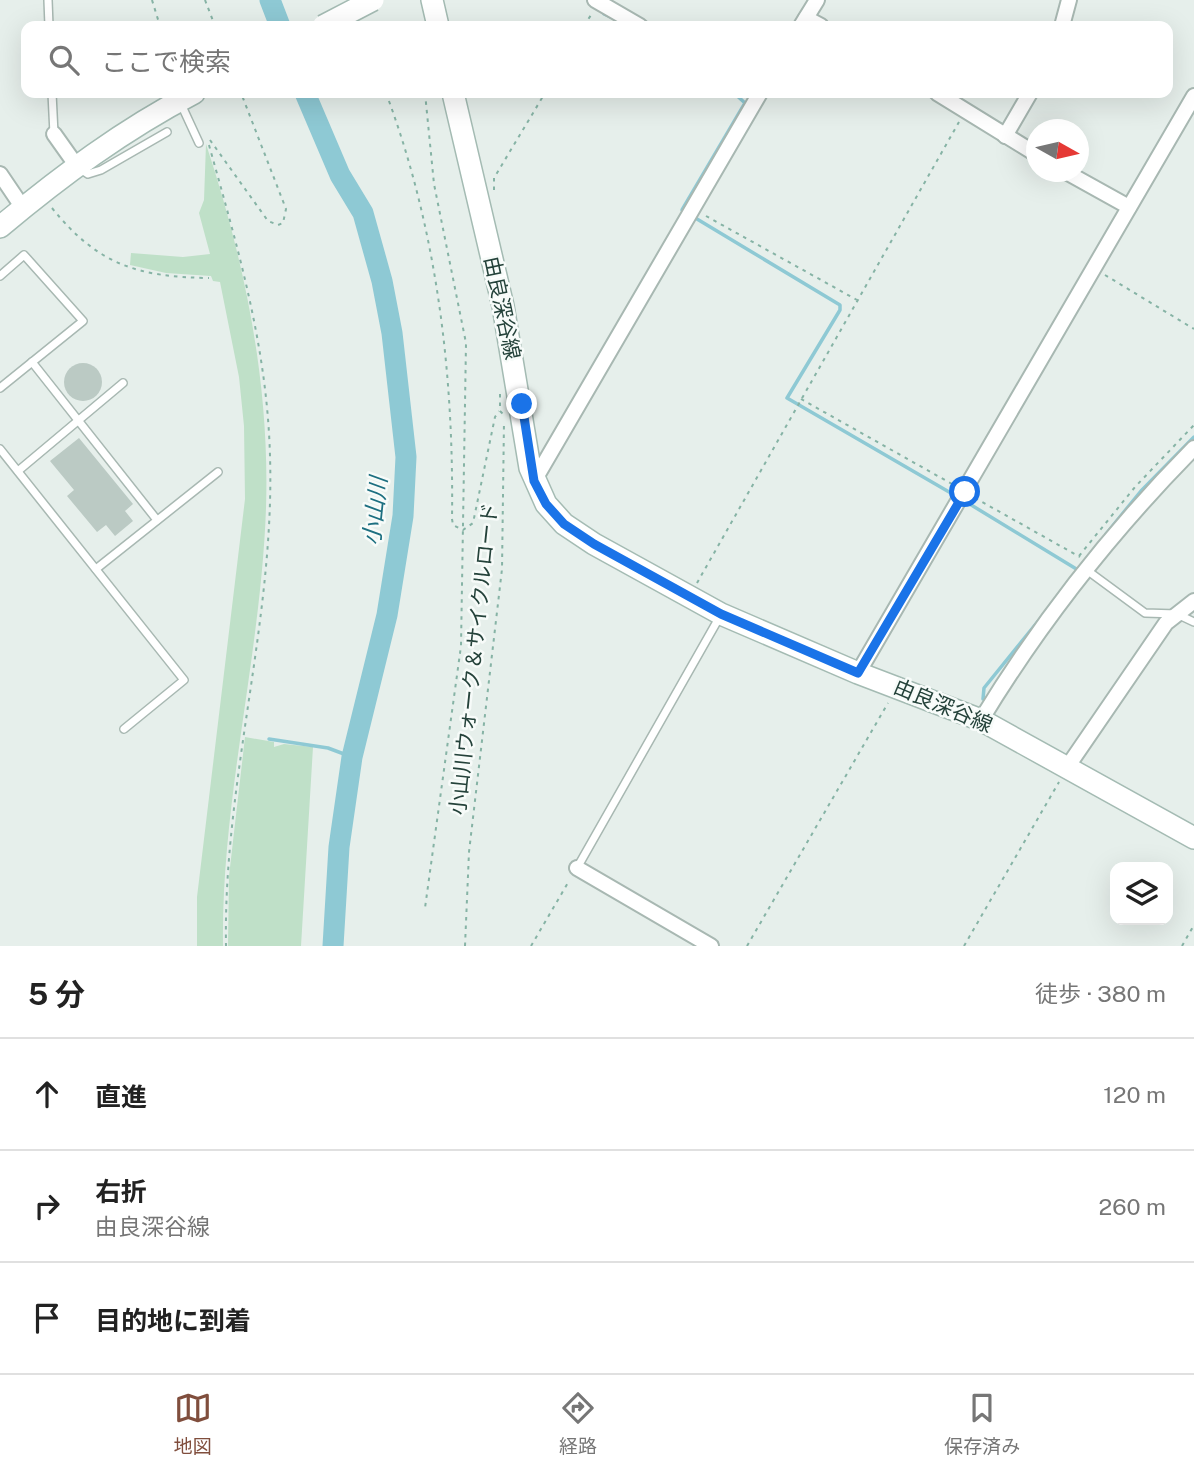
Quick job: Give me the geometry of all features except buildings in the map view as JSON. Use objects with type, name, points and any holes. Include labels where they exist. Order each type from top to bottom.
[{"type":"main road","points":[[333,21],[373,0]]},
{"type":"main road","points":[[432,0],[437,21]]},
{"type":"main road","points":[[0,227],[76,165],[184,98]]},
{"type":"main road","name":"由良深谷線","points":[[454,98],[503,306],[534,481],[554,514],[576,534],[721,614],[858,673],[981,720],[1193,836]]},
{"type":"street","points":[[595,0],[631,21]]},
{"type":"street","points":[[804,21],[817,0]]},
{"type":"street","points":[[1063,21],[1069,0]]},
{"type":"street","points":[[858,673],[1194,96]]},
{"type":"street","points":[[534,481],[694,209],[756,98]]},
{"type":"street","points":[[946,98],[1026,148]]},
{"type":"street","points":[[1005,136],[1027,98]]},
{"type":"street","points":[[54,134],[76,165]]},
{"type":"street","points":[[0,174],[23,208]]},
{"type":"street","points":[[1084,182],[1129,207]]},
{"type":"street","points":[[981,720],[1012,669],[1130,517],[1194,447]]},
{"type":"street","points":[[1068,766],[1166,623],[1194,601]]},
{"type":"street","points":[[577,868],[711,946]]},
{"type":"lane","points":[[48,0],[49,21]]},
{"type":"lane","points":[[52,98],[54,134]]},
{"type":"lane","points":[[186,98],[199,143]]},
{"type":"lane","points":[[76,165],[83,173],[101,170],[167,132]]},
{"type":"lane","points":[[0,276],[24,255],[83,321],[0,388]]},
{"type":"lane","points":[[32,362],[158,520]]},
{"type":"lane","points":[[18,471],[123,383]]},
{"type":"lane","points":[[0,449],[184,680],[124,729]]},
{"type":"lane","points":[[96,569],[218,472]]},
{"type":"lane","points":[[1091,568],[1144,613],[1177,614],[1194,622]]},
{"type":"lane","points":[[577,868],[721,614]]},
{"type":"path","points":[[152,0],[158,21]]},
{"type":"path","points":[[205,0],[213,21]]},
{"type":"path","points":[[226,946],[226,876],[262,588],[270,456],[266,391],[248,284],[207,138],[218,148],[268,221],[278,225],[286,216],[243,98]]},
{"type":"path","name":"小山川ウォーク＆サイクルロード","points":[[388,98],[422,211],[435,275],[449,384],[452,519],[453,524],[463,530],[473,523],[495,417],[500,411],[504,414],[504,533],[469,852],[465,946]]},
{"type":"path","points":[[425,98],[432,173],[466,343],[461,646],[425,908]]},
{"type":"path","points":[[499,169],[542,98]]},
{"type":"path","points":[[690,596],[966,109]]},
{"type":"path","points":[[694,209],[858,300]]},
{"type":"path","points":[[53,210],[81,241],[128,269],[172,278],[209,278]]},
{"type":"path","points":[[1093,268],[1194,329]]},
{"type":"path","points":[[800,399],[1078,556],[1091,568]]},
{"type":"path","points":[[1078,556],[1135,487],[1194,425]]},
{"type":"path","points":[[747,946],[898,687]]},
{"type":"path","points":[[964,946],[1068,766]]},
{"type":"path","points":[[531,946],[577,868]]},
{"type":"path","points":[[1182,946],[1194,925]]},
{"type":"green space","points":[[206,144],[232,233],[252,324],[264,415],[266,462],[263,563],[228,836],[223,946],[197,946],[197,897],[245,499],[244,426],[239,377],[220,282],[213,281],[211,276],[166,273],[130,265],[131,253],[183,257],[210,254],[199,213],[204,200]]},
{"type":"green space","points":[[245,737],[274,742],[274,747],[284,744],[313,747],[301,946],[228,946],[229,876]]},
{"type":"waterway","name":"小山川","points":[[270,0],[278,21]]},
{"type":"waterway","points":[[604,14],[615,19]]},
{"type":"waterway","name":"小山川","points":[[307,98],[340,175],[363,213],[382,281],[392,333],[406,457],[403,516],[387,615],[352,757],[339,847],[333,946]]},
{"type":"waterway","points":[[686,212],[682,210],[745,103],[740,98]]},
{"type":"waterway","points":[[692,216],[840,305],[840,310],[787,398],[956,496]]},
{"type":"waterway","points":[[1106,534],[1141,491],[1194,437]]},
{"type":"waterway","points":[[963,500],[1078,570]]},
{"type":"waterway","points":[[983,699],[984,688],[1052,604]]},
{"type":"waterway","points":[[269,739],[328,748],[352,757]]},
{"type":"route","points":[[522,404],[534,481],[546,504],[576,534],[721,614],[858,673],[965,492]]}]
